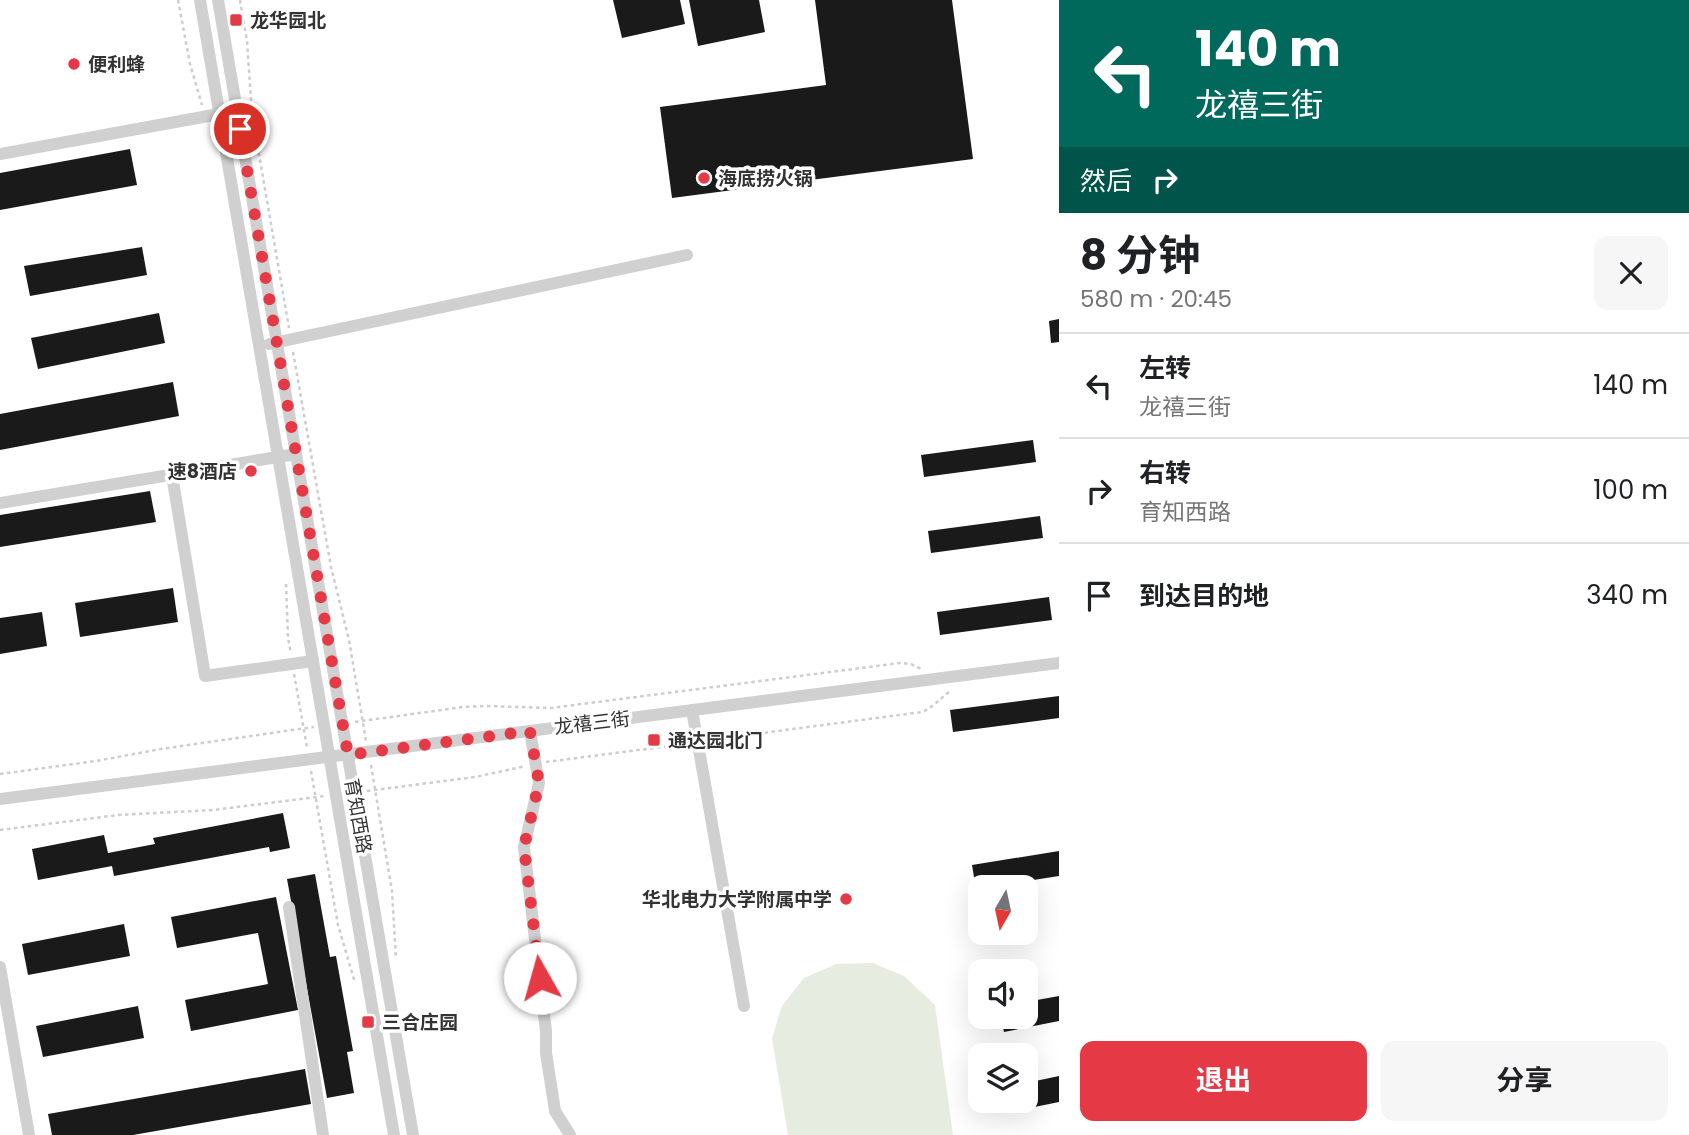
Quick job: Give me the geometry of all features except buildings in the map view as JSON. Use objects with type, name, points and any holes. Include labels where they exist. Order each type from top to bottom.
[{"type":"street","name":"育知西路","points":[[200,0],[394,1135]]},
{"type":"street","name":"育知西路","points":[[218,0],[413,1135]]},
{"type":"street","points":[[0,155],[219,114]]},
{"type":"street","points":[[259,347],[687,255]]},
{"type":"street","points":[[0,503],[296,454]]},
{"type":"street","points":[[172,475],[205,676],[313,661]]},
{"type":"street","name":"龙禧三街","points":[[0,799],[1059,663]]},
{"type":"street","points":[[692,710],[744,1006]]},
{"type":"street","points":[[530,731],[539,783],[524,847],[546,1031],[546,1053],[555,1111],[570,1135]]},
{"type":"street","points":[[289,907],[323,1135]]},
{"type":"street","points":[[0,967],[29,1135]]},
{"type":"path","points":[[178,0],[190,64],[206,117]]},
{"type":"path","points":[[240,0],[248,59],[251,114],[331,567],[345,620],[361,711]]},
{"type":"path","points":[[286,581],[288,638],[302,718]]},
{"type":"path","points":[[374,719],[463,707],[551,708],[900,663],[916,666],[924,671]]},
{"type":"path","points":[[385,789],[492,775],[536,764],[922,712],[959,688]]},
{"type":"path","points":[[0,774],[295,730]]},
{"type":"path","points":[[0,830],[302,799]]},
{"type":"path","points":[[377,801],[392,891],[397,963]]},
{"type":"path","points":[[317,807],[338,925],[355,987]]},
{"type":"shaded area","points":[[873,963],[904,976],[935,1005],[953,1135],[788,1135],[772,1038],[782,1006],[804,978],[836,964]]},
{"type":"place","name":"龙华园北","points":[[236,20]]},
{"type":"place","name":"便利蜂","points":[[74,64]]},
{"type":"place","name":"海底捞火锅","points":[[704,178]]},
{"type":"place","name":"速8酒店","points":[[251,471]]},
{"type":"place","name":"通达园北门","points":[[654,740]]},
{"type":"place","name":"华北电力大学附属中学","points":[[846,899]]},
{"type":"place","name":"三合庄园","points":[[368,1022]]},
{"type":"route","points":[[240,129],[348,755],[530,731],[539,783],[524,847],[540,978]]}]
